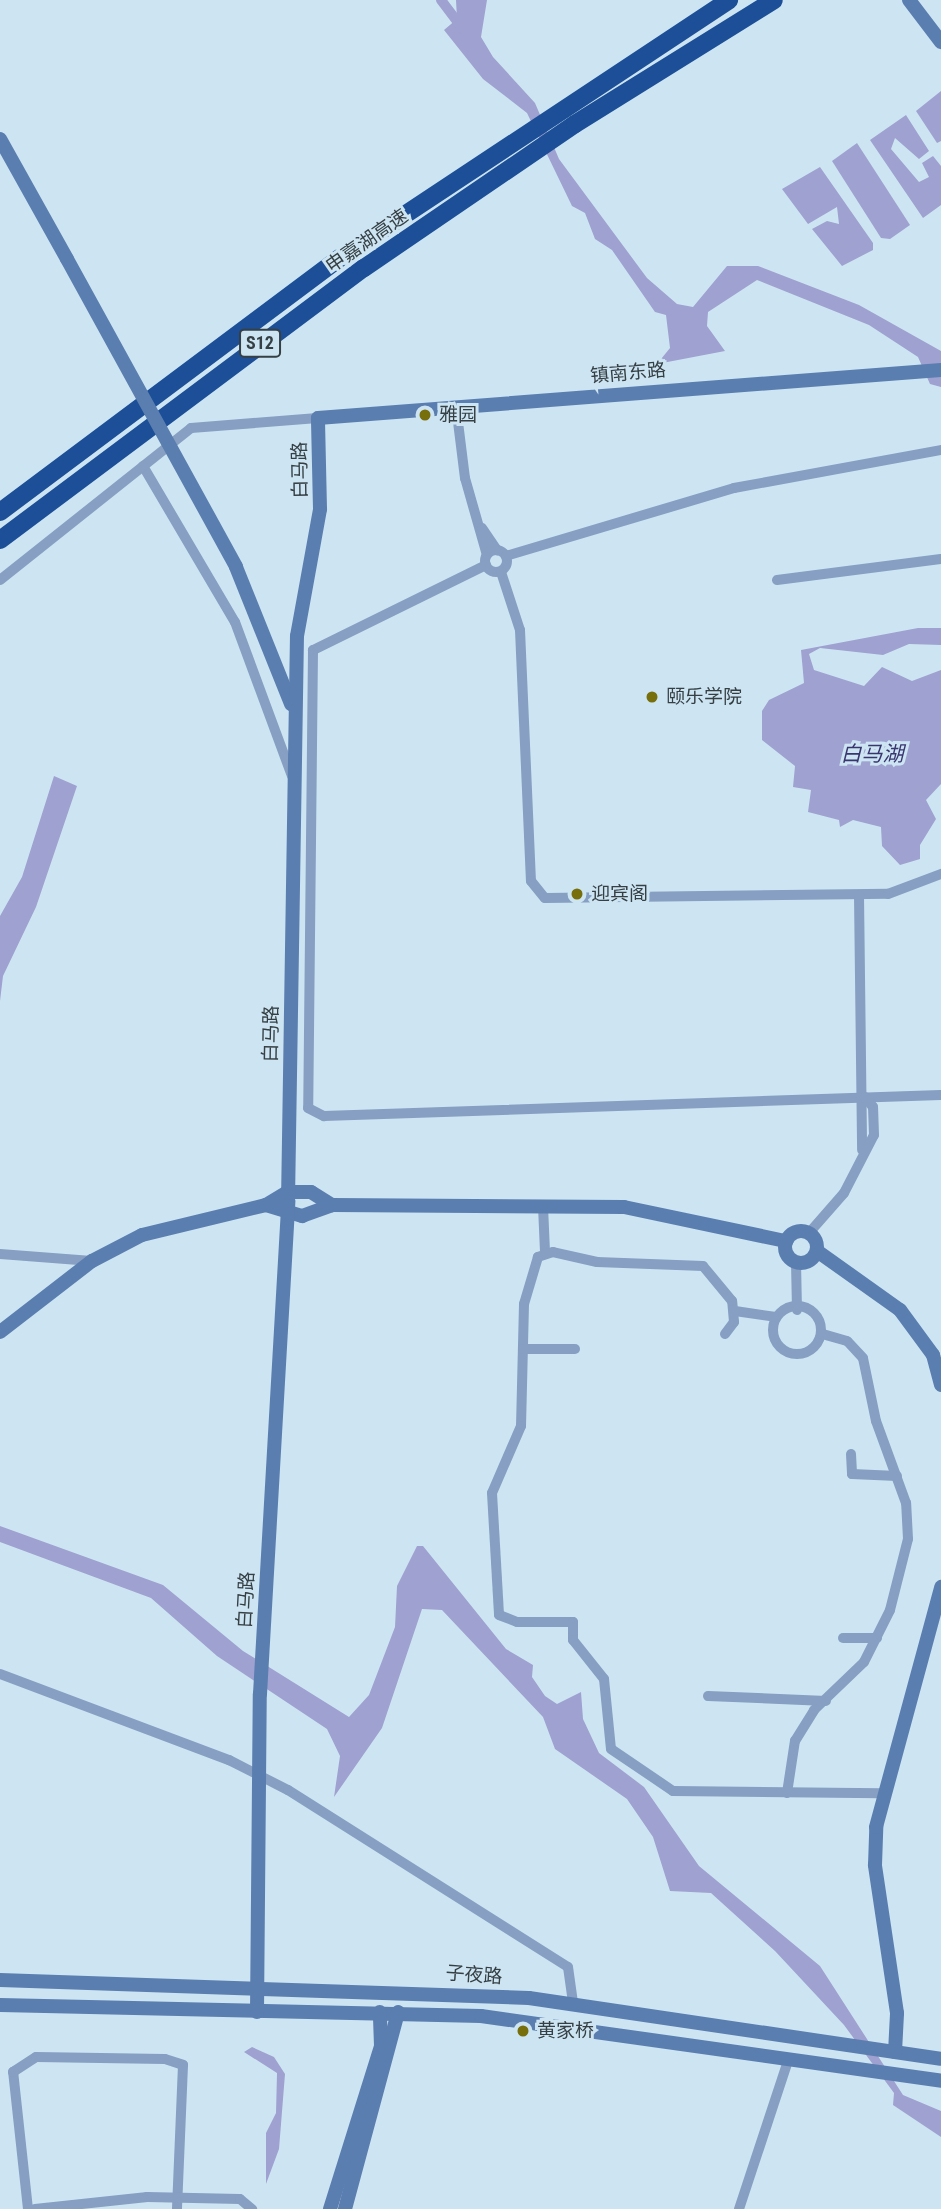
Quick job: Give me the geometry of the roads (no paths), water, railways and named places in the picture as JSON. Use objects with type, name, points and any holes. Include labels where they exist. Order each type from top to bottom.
[{"type":"highway","name":"申嘉湖高速","points":[[0,512],[286,296],[563,106],[729,0]]},
{"type":"highway","name":"申嘉湖高速","points":[[0,540],[217,373],[528,156],[774,0]]},
{"type":"street","points":[[909,0],[941,42]]},
{"type":"street","points":[[0,139],[236,567],[295,716]]},
{"type":"street","name":"镇南东路","points":[[318,418],[941,370]]},
{"type":"street","points":[[456,406],[465,478],[520,630],[531,881],[539,894],[566,901],[859,895],[909,890],[941,874]]},
{"type":"street","points":[[0,580],[199,424],[318,418]]},
{"type":"street","name":"白马路","points":[[257,2012],[257,1773],[288,1192],[297,636],[320,509],[318,418]]},
{"type":"street","points":[[941,450],[744,485],[494,557],[313,650],[308,1108],[324,1116],[941,1095]]},
{"type":"street","points":[[143,466],[235,622],[294,779]]},
{"type":"street","points":[[494,557],[501,572]]},
{"type":"street","points":[[777,580],[941,559]]},
{"type":"street","points":[[859,895],[865,1097],[859,1124],[862,1150]]},
{"type":"street","points":[[809,1233],[844,1194],[873,1124],[865,1097]]},
{"type":"street","points":[[859,1124],[873,1124]]},
{"type":"street","points":[[0,1332],[92,1261],[142,1235],[267,1205],[288,1192],[311,1192],[332,1205]]},
{"type":"street","points":[[267,1205],[287,1214],[332,1205],[543,1206],[658,1211],[786,1241]]},
{"type":"street","points":[[543,1206],[545,1252],[527,1285],[522,1426],[492,1493],[499,1615],[517,1622],[573,1622],[573,1640],[604,1679],[611,1749],[664,1787],[787,1793],[881,1793]]},
{"type":"street","points":[[786,1241],[798,1231],[809,1233]]},
{"type":"street","points":[[809,1233],[817,1251],[900,1310],[933,1355],[941,1385]]},
{"type":"street","points":[[786,1241],[796,1262],[797,1310]]},
{"type":"street","points":[[796,1262],[810,1260],[817,1251]]},
{"type":"street","points":[[545,1252],[597,1262],[703,1265],[726,1288],[734,1311],[725,1335]]},
{"type":"street","points":[[0,1254],[92,1261]]},
{"type":"street","points":[[734,1311],[776,1317],[797,1310],[817,1315],[822,1334],[812,1350],[784,1350],[774,1339],[776,1317]]},
{"type":"street","points":[[787,1793],[795,1741],[826,1701],[849,1681],[877,1638],[898,1588],[908,1539],[897,1475],[863,1359],[847,1341],[822,1334]]},
{"type":"street","points":[[523,1349],[575,1349]]},
{"type":"street","points":[[851,1454],[852,1474],[897,1475]]},
{"type":"street","points":[[895,2052],[895,1989],[875,1865],[881,1793],[941,1587]]},
{"type":"street","points":[[843,1638],[877,1638]]},
{"type":"street","points":[[0,1674],[257,1773],[558,1959],[573,1975],[573,2003]]},
{"type":"street","points":[[708,1696],[826,1701]]},
{"type":"street","name":"子夜路","points":[[0,1980],[429,1992],[573,2003],[941,2060]]},
{"type":"street","points":[[0,2005],[257,2012],[398,2012],[551,2022],[941,2081]]},
{"type":"street","points":[[330,2209],[381,2046],[380,2012]]},
{"type":"street","points":[[345,2209],[398,2012]]},
{"type":"street","points":[[759,2053],[762,2031]]},
{"type":"street","points":[[28,2209],[13,2072],[36,2056],[164,2059],[183,2065],[185,2116],[176,2137],[176,2204]]},
{"type":"street","points":[[739,2209],[789,2058]]},
{"type":"street","points":[[35,2209],[240,2199],[252,2209]]},
{"type":"water","points":[[456,0],[487,0],[481,37],[493,57],[535,103],[559,159],[647,278],[677,304],[693,307],[727,266],[758,266],[859,305],[941,351],[941,387],[930,384],[918,357],[869,325],[757,280],[708,312],[707,326],[725,351],[657,364],[670,348],[666,315],[655,312],[612,250],[595,239],[585,213],[572,206],[527,113],[483,79],[444,30],[457,19]]},
{"type":"water","points":[[941,91],[941,141],[937,143],[916,111]]},
{"type":"water","points":[[906,115],[929,151],[919,159],[895,138],[891,149],[919,182],[929,177],[922,163],[933,156],[941,166],[941,205],[923,218],[870,140]]},
{"type":"water","points":[[857,143],[910,225],[890,239],[881,238],[832,161]]},
{"type":"water","points":[[820,167],[873,243],[873,250],[842,266],[812,229],[827,221],[839,224],[837,207],[808,224],[782,189]]},
{"type":"water","name":"白马湖","points":[[918,628],[941,628],[941,645],[909,644],[883,655],[820,648],[809,654],[814,670],[864,686],[882,667],[912,681],[941,670],[941,784],[926,800],[936,819],[920,845],[920,859],[900,865],[882,846],[881,827],[853,820],[840,827],[839,820],[808,812],[811,790],[793,787],[795,766],[762,740],[762,711],[769,700],[804,683],[801,650]]},
{"type":"water","points":[[54,776],[77,786],[36,907],[3,976],[0,1001],[0,916],[22,877]]},
{"type":"water","points":[[0,1526],[163,1585],[243,1651],[349,1717],[369,1695],[395,1627],[397,1586],[417,1546],[423,1546],[506,1649],[533,1665],[532,1677],[545,1696],[557,1704],[581,1692],[583,1719],[599,1753],[644,1787],[699,1866],[820,1966],[903,2095],[941,2111],[941,2137],[893,2105],[894,2093],[844,2025],[775,1951],[711,1893],[670,1891],[653,1837],[627,1799],[555,1749],[543,1717],[442,1610],[422,1609],[382,1728],[334,1797],[340,1756],[327,1729],[217,1656],[151,1598],[0,1542]]},
{"type":"water","points":[[252,2047],[274,2057],[285,2074],[279,2149],[266,2184],[266,2133],[276,2113],[277,2073],[244,2052]]},
{"type":"waterway","points":[[441,0],[464,30]]},
{"type":"place","name":"雅园","points":[[425,415]]},
{"type":"place","name":"颐乐学院","points":[[652,697]]},
{"type":"place","name":"迎宾阁","points":[[577,894]]},
{"type":"place","name":"黄家桥","points":[[523,2031]]}]
